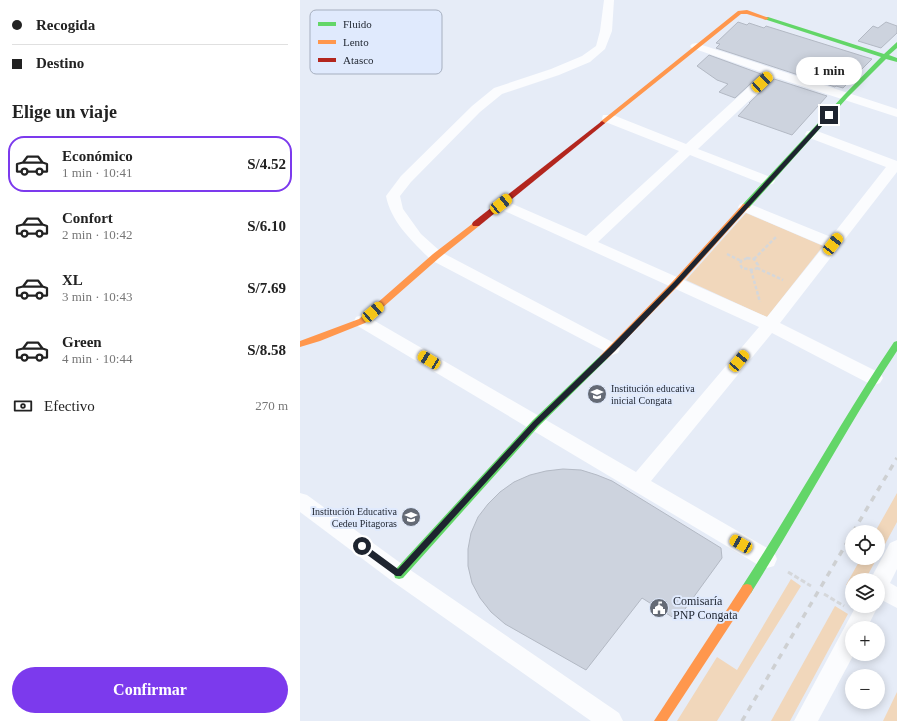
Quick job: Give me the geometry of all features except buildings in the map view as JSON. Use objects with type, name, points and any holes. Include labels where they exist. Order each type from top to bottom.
[{"type":"street","points":[[609,0],[606,31],[601,47],[586,59],[555,72],[498,91],[476,109],[450,137],[406,179],[393,196],[396,210],[416,237],[436,256],[612,349]]},
{"type":"street","points":[[300,344],[317,339],[362,321],[436,256],[740,12],[747,12],[897,60]]},
{"type":"street","points":[[398,574],[536,424],[676,283],[846,96],[897,44]]},
{"type":"street","points":[[696,46],[897,113]]},
{"type":"street","points":[[588,243],[690,150],[772,72]]},
{"type":"street","points":[[608,118],[768,181]]},
{"type":"street","points":[[638,483],[770,325],[896,165],[812,134]]},
{"type":"street","points":[[501,204],[770,325],[874,378]]},
{"type":"street","points":[[745,207],[833,244]]},
{"type":"street","points":[[362,321],[766,559]]},
{"type":"street","points":[[660,721],[766,559],[874,378],[897,344]]},
{"type":"street","points":[[300,501],[398,574],[610,721]]},
{"type":"street","points":[[885,573],[897,549]]},
{"type":"street","points":[[885,590],[897,598]]},
{"type":"street","points":[[806,721],[845,648]]},
{"type":"path","points":[[754,259],[778,235]]},
{"type":"path","points":[[757,268],[758,265],[754,259],[747,258],[741,260],[740,264],[742,268],[751,270],[757,268],[784,280]]},
{"type":"path","points":[[751,270],[760,302]]},
{"type":"path","points":[[788,572],[811,586]]},
{"type":"path","points":[[824,594],[845,602]]},
{"type":"shaded area","points":[[746,213],[823,246],[767,317],[686,280]]},
{"type":"shaded area","points":[[897,493],[897,522],[885,544],[885,525],[879,525]]},
{"type":"shaded area","points":[[857,565],[873,565],[869,573],[853,573]]},
{"type":"shaded area","points":[[791,579],[801,586],[717,721],[677,721],[717,657],[737,670]]},
{"type":"shaded area","points":[[835,606],[848,614],[790,721],[771,721]]},
{"type":"shaded area","points":[[897,692],[897,721],[883,721]]},
{"type":"railway","points":[[857,525],[897,458]]},
{"type":"railway","points":[[742,721],[845,546]]},
{"type":"traffic: fast","points":[[766,18],[897,60]]},
{"type":"traffic: fast","points":[[746,206],[846,96],[897,44]]},
{"type":"traffic: fast","points":[[747,589],[785,528],[858,404],[897,344]]},
{"type":"traffic: fast","points":[[399,574],[536,423],[604,357]]},
{"type":"traffic: slow","points":[[602,123],[740,12],[747,12],[766,18]]},
{"type":"traffic: slow","points":[[604,357],[676,283],[746,206]]},
{"type":"traffic: slow","points":[[300,344],[317,339],[362,321],[436,256],[476,224]]},
{"type":"traffic: slow","points":[[660,721],[747,589]]},
{"type":"traffic: jam","points":[[476,224],[602,123]]},
{"type":"place","name":"Institución educativa inicial Congata","points":[[597,394]]},
{"type":"place","name":"Institución Educativa Cedeu Pitagoras","points":[[411,517]]},
{"type":"place","name":"Comisaría PNP Congata","points":[[659,608]]},
{"type":"route","points":[[362,546],[398,574],[536,424],[676,283],[829,115]]}]
